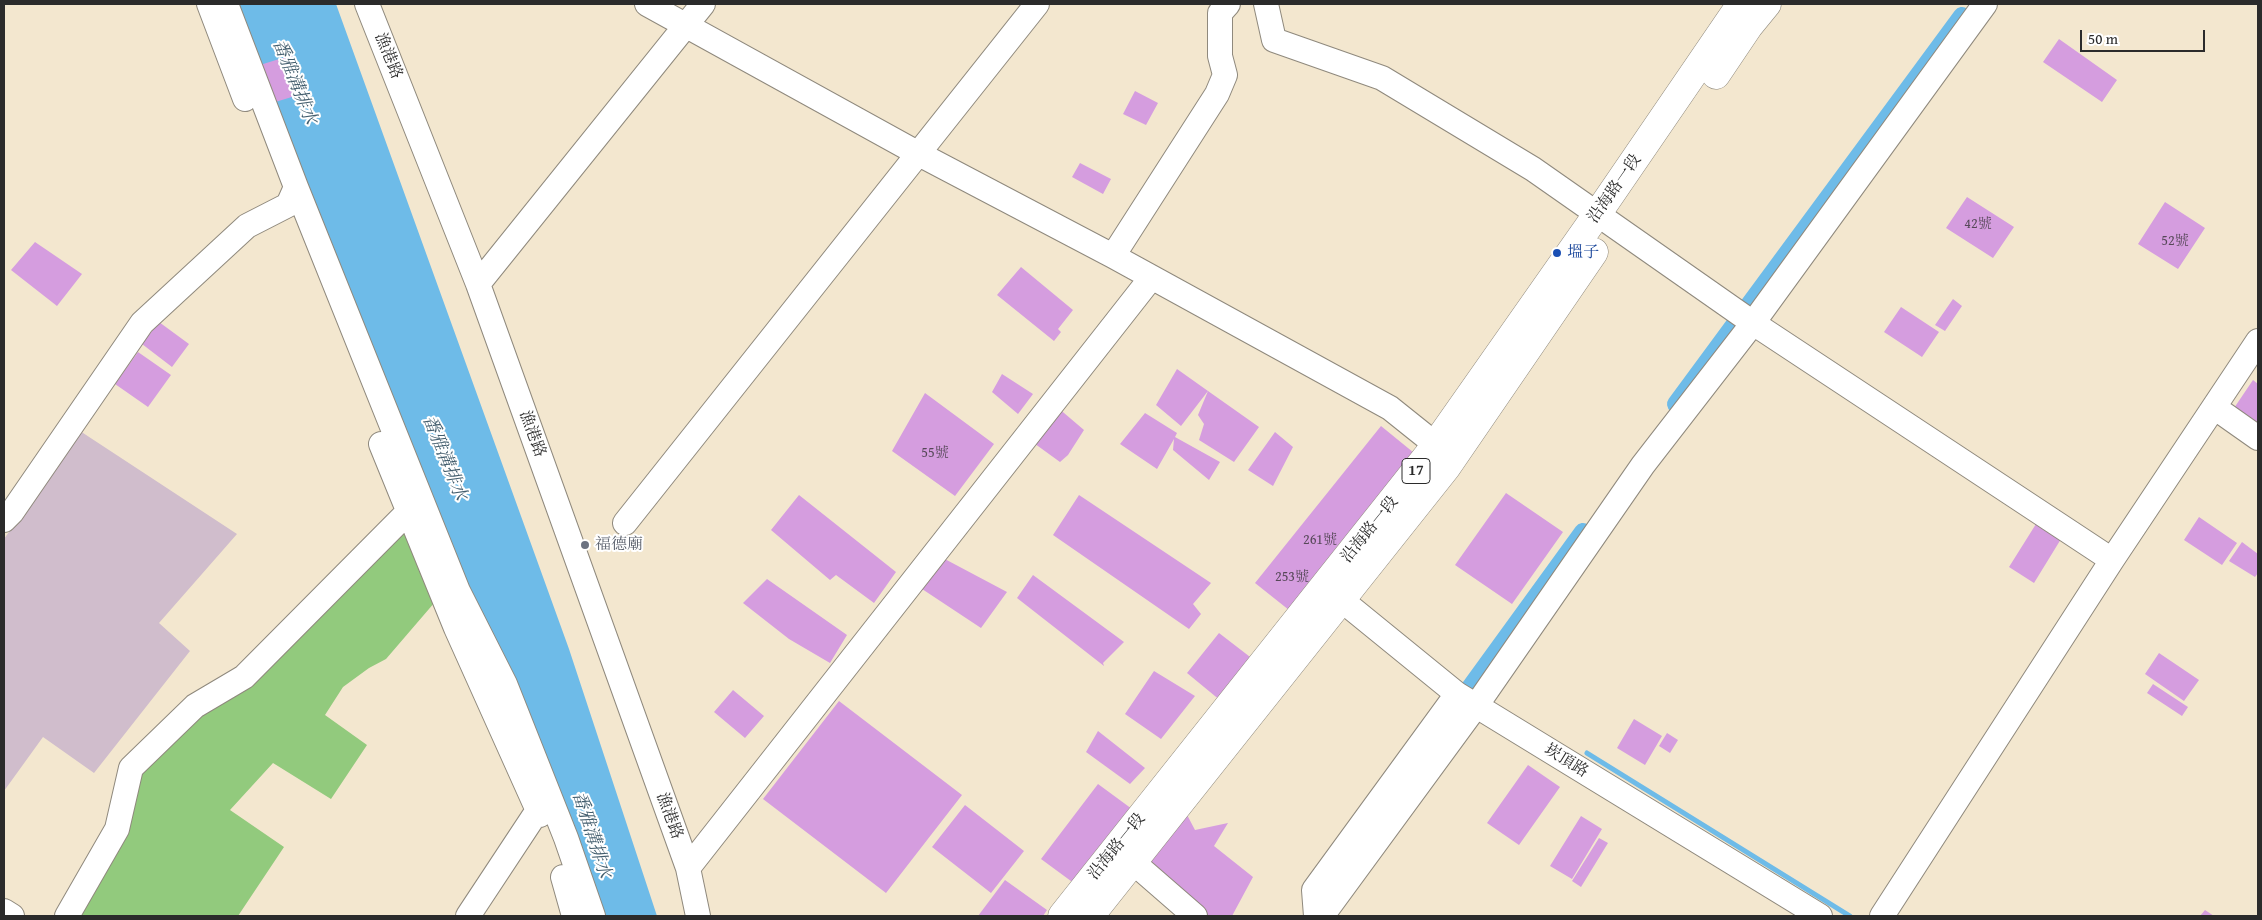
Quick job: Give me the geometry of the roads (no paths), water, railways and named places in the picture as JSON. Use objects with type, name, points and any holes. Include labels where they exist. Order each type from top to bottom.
[{"type":"main road","name":"沿海路一段","points":[[1606,218],[1741,4]]},
{"type":"main road","name":"沿海路一段","points":[[1062,916],[1142,834],[1444,452],[1606,218],[1768,4]]},
{"type":"main road","name":"沿海路一段","points":[[1090,916],[1134,863],[1142,834]]},
{"type":"street","points":[[209,4],[458,591],[505,684],[566,838],[593,916]]},
{"type":"street","points":[[226,4],[292,196],[408,512],[456,628],[538,810],[570,899],[574,916]]},
{"type":"street","name":"漁港路","points":[[367,4],[478,284],[688,868],[698,916]]},
{"type":"street","points":[[647,4],[919,154],[1113,256],[1390,408],[1444,452]]},
{"type":"street","points":[[478,284],[703,4]]},
{"type":"street","points":[[625,523],[1037,4]]},
{"type":"street","points":[[1113,256],[1217,94],[1224,75],[1220,56],[1220,13],[1228,4]]},
{"type":"street","points":[[1266,4],[1274,40],[1382,78],[1526,165],[1606,218],[1753,323],[2112,560]]},
{"type":"street","points":[[1316,916],[1314,890],[1467,700],[1753,323],[1985,4]]},
{"type":"street","points":[[4,520],[12,512],[142,323],[247,226],[292,196]]},
{"type":"street","points":[[688,868],[1151,278]]},
{"type":"street","points":[[1882,916],[2112,560],[2258,341]]},
{"type":"street","points":[[2214,407],[2258,438]]},
{"type":"street","points":[[67,916],[117,828],[131,768],[195,706],[244,677],[408,512]]},
{"type":"street","name":"崁頂路","points":[[1333,593],[1467,700],[1820,916]]},
{"type":"street","points":[[1322,916],[1467,700]]},
{"type":"street","points":[[468,916],[538,810]]},
{"type":"street","points":[[1134,863],[1195,916]]},
{"type":"street","points":[[4,911],[12,916]]},
{"type":"water","name":"番雅溝排水","points":[[231,4],[336,4],[569,649],[657,916],[599,916],[511,687],[296,170]]},
{"type":"waterway","points":[[1676,404],[1962,16]]},
{"type":"waterway","points":[[1456,707],[1583,532]]},
{"type":"waterway","points":[[1587,753],[1850,916]]},
{"type":"place","name":"塭子","points":[[1557,253]]},
{"type":"place","name":"福德廟","points":[[585,545]]}]
